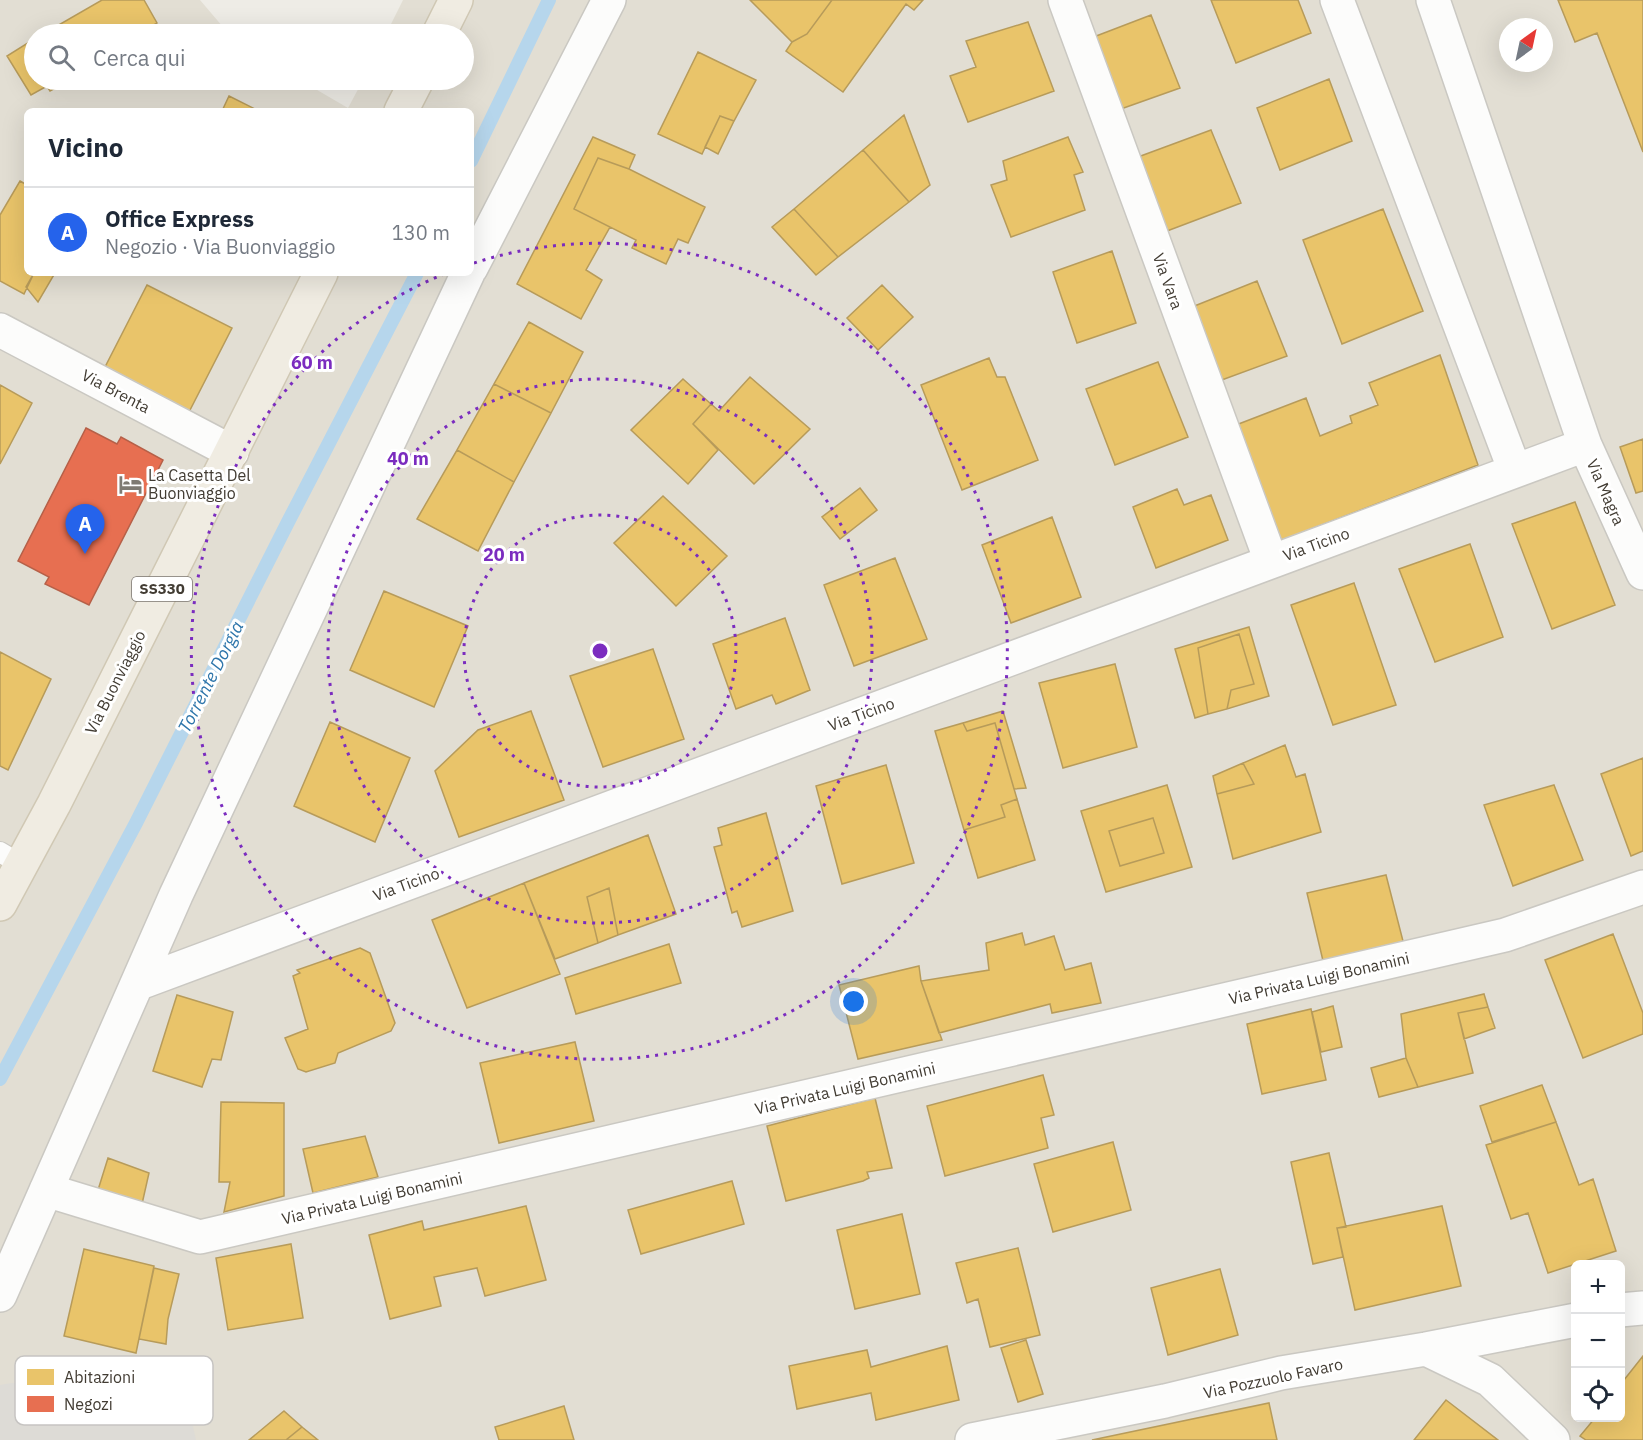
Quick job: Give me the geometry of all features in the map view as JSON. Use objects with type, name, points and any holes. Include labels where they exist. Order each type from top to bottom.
[{"type":"main road","points":[[444,24],[456,0]]},
{"type":"main road","points":[[403,108],[412,90]]},
{"type":"main road","name":"Via Buonviaggio","points":[[0,903],[10,858],[54,804],[320,276]]},
{"type":"street","points":[[474,262],[609,0]]},
{"type":"street","name":"Via Vara","points":[[1065,0],[1271,561]]},
{"type":"street","points":[[1337,0],[1515,471]]},
{"type":"street","points":[[1433,0],[1585,445]]},
{"type":"street","points":[[0,1294],[176,895],[467,276]]},
{"type":"street","name":"Via Brenta","points":[[0,330],[232,452]]},
{"type":"street","name":"Via Ticino","points":[[137,984],[1585,445]]},
{"type":"street","name":"Via Magra","points":[[1585,445],[1643,573]]},
{"type":"street","name":"Via Privata Luigi Bonamini","points":[[46,1190],[200,1237],[1505,935],[1643,887]]},
{"type":"street","points":[[1625,1310],[1643,1308]]},
{"type":"street","name":"Via Pozzuolo Favaro","points":[[972,1440],[1165,1401],[1281,1373],[1426,1349],[1571,1321]]},
{"type":"street","points":[[1426,1349],[1490,1380],[1553,1440]]},
{"type":"shaded area","points":[[0,0],[200,0],[220,24],[24,24],[24,90],[317,90],[348,108],[358,90],[474,90],[474,24],[391,24],[403,0],[1643,0],[1643,1440],[0,1440]]},
{"type":"shaded area","points":[[15,1383],[15,1425],[193,1425],[196,1440],[0,1440],[0,1385]]},
{"type":"building: Abitazioni","points":[[102,0],[144,0],[157,23],[155,24],[60,24]]},
{"type":"building: Abitazioni","points":[[750,0],[832,0],[807,34],[792,42]]},
{"type":"building: Abitazioni","points":[[832,0],[923,0],[914,10],[906,4],[843,92],[786,51],[792,42],[807,34]]},
{"type":"building: Abitazioni","points":[[1211,0],[1298,0],[1311,33],[1236,63]]},
{"type":"building: Abitazioni","points":[[1558,0],[1643,0],[1643,152],[1597,33],[1575,42]]},
{"type":"building: Abitazioni","points":[[1151,15],[1180,88],[1118,110],[1091,38]]},
{"type":"building: Abitazioni","points":[[1028,22],[1054,91],[968,122],[950,76],[976,67],[966,41]]},
{"type":"building: Abitazioni","points":[[24,45],[24,84],[7,56]]},
{"type":"building: Abitazioni","points":[[698,52],[756,80],[734,121],[720,116],[702,154],[658,134]]},
{"type":"building: Abitazioni","points":[[1329,79],[1352,141],[1280,170],[1257,108]]},
{"type":"building: Abitazioni","points":[[28,90],[40,90],[31,95]]},
{"type":"building: Abitazioni","points":[[229,96],[253,108],[223,108]]},
{"type":"building: Abitazioni","points":[[904,115],[930,185],[909,202],[863,150]]},
{"type":"building: Abitazioni","points":[[720,116],[734,121],[718,154],[705,147]]},
{"type":"building: Abitazioni","points":[[1211,130],[1241,203],[1167,231],[1138,157]]},
{"type":"building: Abitazioni","points":[[593,137],[635,155],[629,169],[598,158],[574,209],[610,227],[586,270],[602,280],[581,319],[517,284]]},
{"type":"building: Abitazioni","points":[[1068,137],[1083,172],[1074,175],[1085,210],[1011,237],[991,185],[1007,180],[1003,161]]},
{"type":"building: Abitazioni","points":[[863,150],[909,202],[838,257],[794,209]]},
{"type":"building: Abitazioni","points":[[598,158],[629,169],[705,207],[688,243],[678,239],[666,264],[632,248],[636,240],[574,209]]},
{"type":"building: Abitazioni","points":[[20,181],[24,183],[24,276],[33,276],[24,294],[0,281],[0,215]]},
{"type":"building: Abitazioni","points":[[794,209],[838,257],[816,275],[772,227]]},
{"type":"building: Abitazioni","points":[[1383,209],[1423,311],[1342,344],[1303,240]]},
{"type":"building: Abitazioni","points":[[1112,251],[1136,323],[1077,343],[1053,272]]},
{"type":"building: Abitazioni","points":[[32,276],[53,276],[38,302],[26,287]]},
{"type":"building: Abitazioni","points":[[1257,281],[1287,356],[1219,381],[1192,307]]},
{"type":"building: Abitazioni","points":[[147,285],[232,328],[189,412],[104,369]]},
{"type":"building: Abitazioni","points":[[882,285],[913,317],[878,350],[847,318]]},
{"type":"building: Abitazioni","points":[[529,322],[583,352],[551,413],[494,384]]},
{"type":"building: Abitazioni","points":[[1440,355],[1478,465],[1280,541],[1236,425],[1306,398],[1320,436],[1352,423],[1350,416],[1378,405],[1369,383]]},
{"type":"building: Abitazioni","points":[[989,358],[997,377],[1005,377],[1038,460],[962,490],[921,385]]},
{"type":"building: Abitazioni","points":[[1158,362],[1188,437],[1115,465],[1086,389]]},
{"type":"building: Abitazioni","points":[[750,377],[810,429],[754,484],[693,424],[711,404],[719,411]]},
{"type":"building: Abitazioni","points":[[683,379],[711,404],[693,424],[718,450],[688,484],[631,430]]},
{"type":"building: Abitazioni","points":[[494,384],[551,413],[514,482],[457,450]]},
{"type":"building: Abitazioni","points":[[0,385],[32,403],[0,464]]},
{"type":"building: Abitazioni","points":[[1643,439],[1643,491],[1636,493],[1620,447]]},
{"type":"building: Abitazioni","points":[[457,450],[514,482],[478,551],[417,519]]},
{"type":"building: Abitazioni","points":[[860,488],[877,510],[840,539],[822,517]]},
{"type":"building: Abitazioni","points":[[1177,489],[1184,505],[1211,495],[1228,540],[1156,568],[1133,507]]},
{"type":"building: Abitazioni","points":[[663,496],[727,556],[676,606],[614,543]]},
{"type":"building: Abitazioni","points":[[1575,502],[1615,605],[1552,629],[1512,524]]},
{"type":"building: Abitazioni","points":[[1052,517],[1081,597],[1011,623],[982,545]]},
{"type":"building: Abitazioni","points":[[1470,544],[1503,637],[1435,662],[1399,569]]},
{"type":"building: Abitazioni","points":[[895,558],[927,639],[854,666],[824,585]]},
{"type":"building: Abitazioni","points":[[1354,583],[1396,705],[1333,725],[1291,605]]},
{"type":"building: Abitazioni","points":[[384,591],[468,626],[434,707],[350,670]]},
{"type":"building: Abitazioni","points":[[785,618],[810,690],[776,704],[772,695],[736,709],[713,644]]},
{"type":"building: Abitazioni","points":[[1249,627],[1269,696],[1227,709],[1231,690],[1254,684],[1239,634],[1198,648],[1208,714],[1195,718],[1175,649]]},
{"type":"building: Abitazioni","points":[[1239,634],[1254,684],[1231,690],[1227,709],[1208,714],[1198,648]]},
{"type":"building: Abitazioni","points":[[653,649],[684,739],[603,767],[570,676]]},
{"type":"building: Abitazioni","points":[[0,652],[51,679],[8,770],[0,766]]},
{"type":"building: Abitazioni","points":[[1115,664],[1137,747],[1063,768],[1039,683]]},
{"type":"building: Abitazioni","points":[[531,711],[564,800],[459,837],[435,771],[478,730]]},
{"type":"building: Abitazioni","points":[[1003,711],[1026,788],[1014,789],[995,723],[967,731],[963,723]]},
{"type":"building: Abitazioni","points":[[330,722],[410,758],[375,842],[294,806]]},
{"type":"building: Abitazioni","points":[[963,723],[967,731],[995,723],[1017,799],[1001,805],[1005,817],[964,830],[935,731]]},
{"type":"building: Abitazioni","points":[[1285,745],[1296,777],[1305,774],[1321,832],[1233,859],[1217,794],[1254,784],[1243,763]]},
{"type":"building: Abitazioni","points":[[1643,758],[1643,851],[1631,856],[1601,774]]},
{"type":"building: Abitazioni","points":[[1243,763],[1254,784],[1217,794],[1213,776]]},
{"type":"building: Abitazioni","points":[[886,765],[914,863],[842,884],[816,786]]},
{"type":"building: Abitazioni","points":[[1167,785],[1192,867],[1106,892],[1081,811]]},
{"type":"building: Abitazioni","points":[[1554,785],[1583,860],[1513,886],[1484,805]]},
{"type":"building: Abitazioni","points":[[1017,799],[1035,860],[978,878],[964,830],[1005,817],[1001,805]]},
{"type":"building: Abitazioni","points":[[766,813],[793,911],[742,927],[737,911],[732,913],[714,847],[722,845],[718,828]]},
{"type":"building: Abitazioni","points":[[1153,818],[1164,853],[1120,866],[1109,831]]},
{"type":"building: Abitazioni","points":[[648,835],[676,914],[618,935],[609,888],[587,897],[598,943],[555,959],[524,883]]},
{"type":"building: Abitazioni","points":[[1386,875],[1404,945],[1324,965],[1307,893]]},
{"type":"building: Abitazioni","points":[[524,883],[560,974],[467,1008],[432,920]]},
{"type":"building: Abitazioni","points":[[609,888],[618,935],[598,943],[587,897]]},
{"type":"building: Abitazioni","points":[[1022,933],[1025,945],[1054,936],[1065,970],[1091,963],[1101,1003],[1052,1013],[1050,1004],[939,1033],[921,981],[989,970],[986,943]]},
{"type":"building: Abitazioni","points":[[1613,934],[1643,1013],[1643,1034],[1583,1058],[1545,960]]},
{"type":"building: Abitazioni","points":[[669,944],[681,983],[576,1014],[565,978]]},
{"type":"building: Abitazioni","points":[[360,948],[370,953],[395,1023],[391,1031],[338,1053],[335,1063],[306,1072],[298,1069],[285,1038],[308,1029],[293,976],[300,973],[297,970]]},
{"type":"building: Abitazioni","points":[[919,966],[921,981],[942,1040],[858,1059],[839,985]]},
{"type":"building: Abitazioni","points":[[1484,994],[1488,1007],[1458,1013],[1473,1073],[1418,1087],[1406,1058],[1401,1014]]},
{"type":"building: Abitazioni","points":[[177,995],[233,1012],[221,1060],[212,1059],[202,1087],[153,1071]]},
{"type":"building: Abitazioni","points":[[1333,1006],[1342,1047],[1321,1052],[1312,1012]]},
{"type":"building: Abitazioni","points":[[1488,1007],[1495,1028],[1464,1039],[1458,1013]]},
{"type":"building: Abitazioni","points":[[1311,1009],[1326,1080],[1262,1094],[1247,1024]]},
{"type":"building: Abitazioni","points":[[575,1042],[594,1121],[499,1143],[480,1063]]},
{"type":"building: Abitazioni","points":[[1406,1058],[1418,1087],[1379,1097],[1371,1068]]},
{"type":"building: Abitazioni","points":[[1043,1075],[1054,1115],[1041,1118],[1048,1148],[945,1176],[927,1106]]},
{"type":"building: Abitazioni","points":[[1542,1085],[1556,1122],[1492,1142],[1480,1106]]},
{"type":"building: Abitazioni","points":[[875,1098],[892,1168],[867,1172],[869,1178],[863,1181],[786,1201],[767,1126]]},
{"type":"building: Abitazioni","points":[[221,1102],[284,1103],[284,1196],[224,1212],[230,1182],[219,1182]]},
{"type":"building: Abitazioni","points":[[1556,1122],[1579,1185],[1593,1179],[1616,1251],[1588,1260],[1571,1260],[1571,1266],[1548,1273],[1528,1213],[1511,1219],[1486,1145]]},
{"type":"building: Abitazioni","points":[[365,1136],[378,1177],[313,1193],[303,1149]]},
{"type":"building: Abitazioni","points":[[1113,1142],[1131,1210],[1053,1232],[1034,1164]]},
{"type":"building: Abitazioni","points":[[1329,1153],[1346,1227],[1337,1228],[1343,1257],[1313,1264],[1291,1162]]},
{"type":"building: Abitazioni","points":[[108,1158],[149,1173],[142,1204],[98,1190]]},
{"type":"building: Abitazioni","points":[[732,1181],[744,1224],[641,1254],[628,1210]]},
{"type":"building: Abitazioni","points":[[526,1206],[546,1280],[485,1296],[477,1268],[434,1277],[441,1306],[390,1319],[369,1235],[422,1221],[424,1230]]},
{"type":"building: Abitazioni","points":[[1442,1206],[1461,1286],[1355,1310],[1337,1228]]},
{"type":"building: Abitazioni","points":[[902,1214],[920,1294],[855,1309],[837,1230]]},
{"type":"building: Abitazioni","points":[[291,1244],[303,1318],[228,1330],[216,1258]]},
{"type":"building: Abitazioni","points":[[1018,1248],[1040,1335],[990,1347],[978,1299],[967,1303],[956,1263]]},
{"type":"building: Abitazioni","points":[[84,1249],[154,1266],[136,1353],[64,1336]]},
{"type":"building: Abitazioni","points":[[154,1268],[179,1274],[168,1319],[166,1344],[139,1339]]},
{"type":"building: Abitazioni","points":[[1220,1269],[1238,1335],[1168,1355],[1151,1288]]},
{"type":"building: Abitazioni","points":[[1026,1340],[1043,1394],[1018,1402],[1001,1348]]},
{"type":"building: Abitazioni","points":[[947,1346],[959,1400],[876,1420],[871,1393],[797,1409],[789,1366],[867,1350],[871,1367]]},
{"type":"building: Abitazioni","points":[[1643,1356],[1643,1440],[1586,1440],[1580,1436],[1592,1422],[1625,1422],[1625,1379]]},
{"type":"building: Abitazioni","points":[[1446,1400],[1498,1440],[1414,1440]]},
{"type":"building: Abitazioni","points":[[1269,1403],[1277,1440],[1092,1440]]},
{"type":"building: Abitazioni","points":[[564,1406],[574,1440],[499,1440],[495,1427]]},
{"type":"building: Abitazioni","points":[[284,1411],[302,1427],[286,1440],[249,1440]]},
{"type":"building: Abitazioni","points":[[302,1427],[318,1440],[286,1440]]},
{"type":"building: Negozi","points":[[86,428],[117,444],[121,437],[163,460],[89,605],[45,584],[49,577],[18,561]]},
{"type":"waterway","name":"Torrente Dorgia","points":[[474,155],[549,0]]},
{"type":"waterway","name":"Torrente Dorgia","points":[[0,1079],[136,823],[415,276]]},
{"type":"place","name":"La Casetta Del Buonviaggio","points":[[130,484]]},
{"type":"place","name":"Office Express","points":[[85,554]]}]
